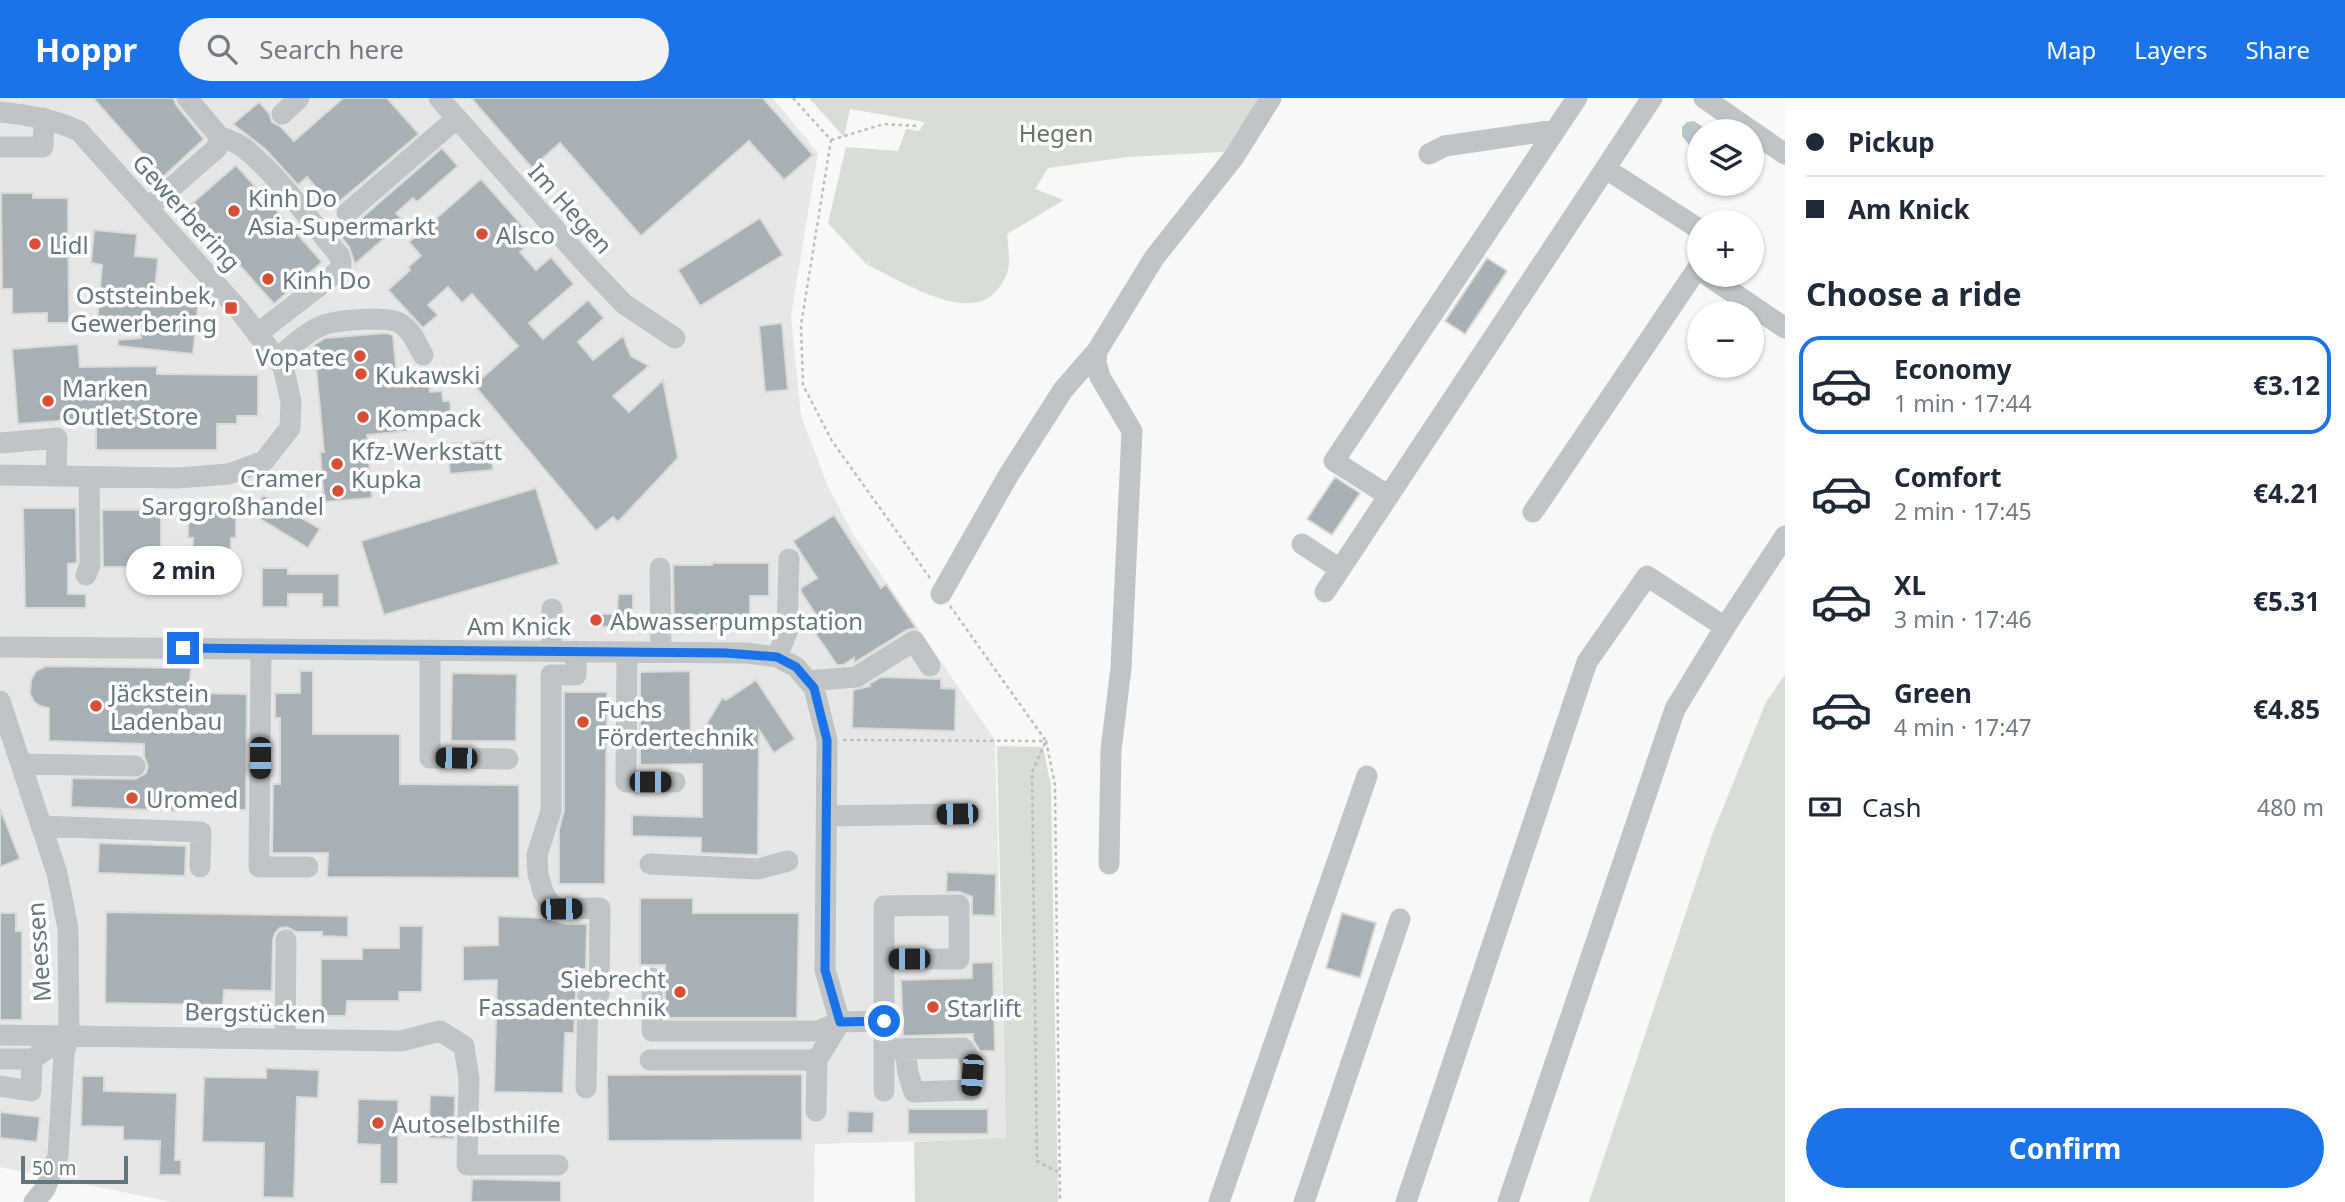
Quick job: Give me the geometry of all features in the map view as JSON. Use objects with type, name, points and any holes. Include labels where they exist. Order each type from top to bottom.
[{"type":"street","points":[[187,98],[219,136],[245,149],[339,255],[341,269],[257,334]]},
{"type":"street","points":[[282,114],[299,98]]},
{"type":"street","name":"Im Hegen","points":[[439,98],[575,253],[624,304],[675,338]]},
{"type":"street","points":[[941,594],[1008,477],[1056,401],[1097,351],[1154,258],[1234,156],[1271,98]]},
{"type":"street","points":[[1389,496],[1334,461],[1577,98]]},
{"type":"street","points":[[1325,593],[1652,98]]},
{"type":"street","points":[[1704,98],[1785,154]]},
{"type":"street","points":[[0,146],[43,147],[39,111]]},
{"type":"street","name":"Gewerbering","points":[[0,112],[39,111],[79,131],[284,367],[291,401],[290,428],[264,461],[229,474],[177,478],[0,475]]},
{"type":"street","points":[[347,213],[457,118]]},
{"type":"street","points":[[1429,154],[1445,146],[1555,130]]},
{"type":"street","points":[[148,208],[217,148],[219,136]]},
{"type":"street","points":[[1606,169],[1687,221]]},
{"type":"street","points":[[1533,512],[1689,287]]},
{"type":"street","points":[[1726,287],[1785,328]]},
{"type":"street","points":[[277,359],[323,324],[373,320],[398,321],[409,330],[423,355]]},
{"type":"street","points":[[1097,351],[1096,363],[1100,377],[1132,431],[1121,668],[1111,750],[1109,864]]},
{"type":"street","points":[[0,443],[57,438],[56,476]]},
{"type":"street","points":[[86,575],[90,565],[89,477]]},
{"type":"street","points":[[1508,1202],[1675,709],[1725,626],[1785,537]]},
{"type":"street","points":[[1302,544],[1340,569]]},
{"type":"street","points":[[777,657],[788,632],[789,559]]},
{"type":"street","points":[[660,568],[661,652]]},
{"type":"street","points":[[1406,1202],[1587,662],[1647,576],[1725,626]]},
{"type":"street","points":[[552,609],[552,651]]},
{"type":"street","points":[[808,681],[856,677],[914,641],[930,666]]},
{"type":"street","name":"Am Knick","points":[[0,647],[747,653],[777,657],[796,667],[814,688],[827,740],[825,970],[840,1022]]},
{"type":"street","points":[[261,649],[259,867],[308,867]]},
{"type":"street","points":[[430,650],[431,767],[508,759]]},
{"type":"street","points":[[576,651],[576,675],[551,675],[551,811],[537,855],[543,892],[551,905],[561,909],[600,908],[599,994],[588,994],[586,1088]]},
{"type":"street","points":[[626,652],[626,782],[675,782]]},
{"type":"street","name":"Meessen","points":[[1,706],[6,742],[20,764],[57,873],[68,928],[69,1035],[64,1054],[58,1156],[46,1189],[34,1202]]},
{"type":"street","points":[[20,764],[135,766]]},
{"type":"street","points":[[1219,1202],[1367,776]]},
{"type":"street","points":[[826,816],[957,814]]},
{"type":"street","points":[[41,826],[201,832],[200,867]]},
{"type":"street","points":[[650,864],[758,869],[788,861]]},
{"type":"street","points":[[1304,1202],[1400,919]]},
{"type":"street","points":[[285,1039],[286,940]]},
{"type":"street","points":[[884,959],[884,1021],[895,1049],[884,1091]]},
{"type":"street","points":[[652,978],[652,1031],[818,1031],[840,1022],[884,1021]]},
{"type":"street","points":[[816,1111],[817,1060],[840,1022]]},
{"type":"street","name":"Bergstücken","points":[[0,1035],[401,1041],[440,1031],[464,1046],[469,1079],[467,1165],[558,1166]]},
{"type":"street","points":[[0,1059],[32,1059],[69,1035]]},
{"type":"street","points":[[0,1086],[31,1091],[32,1059]]},
{"type":"street","points":[[650,1060],[817,1060]]},
{"type":"path","points":[[793,98],[831,140]]},
{"type":"path","points":[[831,140],[884,124],[919,126]]},
{"type":"path","points":[[831,140],[801,325],[803,385],[832,441],[1046,741],[1055,785],[1060,1202]]},
{"type":"path","points":[[827,740],[1046,741]]},
{"type":"path","points":[[1046,741],[1032,772],[1037,1161],[1060,1173]]},
{"type":"shaded area","points":[[0,98],[773,98],[818,153],[791,316],[801,416],[827,484],[853,534],[995,740],[1006,1139],[815,1144],[814,1202],[172,1202],[0,1167]]},
{"type":"shaded area","points":[[1687,122],[1687,142],[1682,136],[1682,127]]},
{"type":"green space","name":"Hegen","points":[[809,98],[1272,98],[1238,151],[1128,157],[1048,168],[1035,189],[1064,200],[1007,234],[1009,261],[1005,278],[988,298],[973,303],[955,302],[917,290],[868,265],[870,256],[867,265],[828,223],[846,147],[898,151],[906,129],[919,131],[925,122],[850,109],[844,137]]},
{"type":"green space","points":[[1785,675],[1785,1202],[1589,1202],[1712,835],[1766,702]]},
{"type":"green space","points":[[997,746],[1043,747],[1051,786],[1058,1202],[915,1202],[914,1142],[1006,1138]]},
{"type":"building","points":[[93,98],[173,98],[204,139],[163,177]]},
{"type":"building","points":[[343,98],[387,98],[419,134],[338,203],[335,209],[307,177],[298,185],[265,149],[233,124],[259,102],[269,113],[272,122],[294,141]]},
{"type":"building","points":[[471,98],[763,98],[813,155],[784,180],[749,141],[641,236],[560,143],[532,168]]},
{"type":"building","points":[[442,148],[458,166],[417,202],[413,198],[396,213],[404,221],[355,264],[349,247],[334,228],[339,223],[349,226],[356,223]]},
{"type":"building","points":[[236,165],[322,262],[274,304],[188,207]]},
{"type":"building","points":[[481,179],[534,239],[520,252],[536,270],[551,257],[574,284],[529,323],[543,339],[588,300],[604,318],[578,342],[593,360],[623,336],[631,356],[649,366],[613,396],[629,412],[663,380],[678,458],[618,522],[613,517],[596,531],[474,385],[518,346],[472,294],[462,303],[448,287],[428,305],[438,315],[423,328],[388,290],[421,256],[409,242]]},
{"type":"building","name":"Lidl","points":[[1,193],[33,193],[33,198],[68,198],[69,323],[47,323],[47,313],[12,314],[12,289],[2,289]]},
{"type":"building","points":[[760,218],[783,255],[700,306],[678,270]]},
{"type":"building","points":[[94,230],[137,234],[135,256],[158,258],[154,301],[198,306],[193,354],[118,346],[118,340],[141,338],[140,322],[97,323],[102,265],[91,263]]},
{"type":"building","points":[[1487,258],[1507,271],[1465,334],[1445,321]]},
{"type":"building","points":[[782,323],[788,390],[765,392],[759,326]]},
{"type":"building","points":[[386,333],[393,335],[397,378],[429,375],[430,392],[442,391],[443,401],[450,401],[452,427],[367,435],[372,498],[324,502],[320,452],[324,452],[314,345],[325,338]]},
{"type":"building","points":[[78,344],[80,367],[157,366],[157,374],[258,375],[258,416],[237,416],[237,424],[217,424],[217,450],[96,450],[96,418],[18,424],[12,349]]},
{"type":"building","points":[[490,440],[493,470],[450,474],[447,444]]},
{"type":"building","points":[[1335,477],[1360,493],[1332,535],[1307,519]]},
{"type":"building","points":[[536,488],[559,564],[384,615],[361,541]]},
{"type":"building","points":[[263,495],[320,529],[308,548],[252,514]]},
{"type":"building","points":[[23,508],[76,508],[77,563],[68,564],[68,594],[86,594],[86,608],[25,608]]},
{"type":"building","points":[[102,510],[161,510],[161,567],[103,567]]},
{"type":"building","points":[[188,510],[236,510],[236,538],[231,538],[230,588],[210,588],[210,559],[192,559],[193,538],[188,538]]},
{"type":"building","points":[[834,515],[881,588],[886,584],[916,628],[907,630],[854,663],[854,658],[843,665],[837,665],[815,633],[824,627],[801,588],[817,578],[793,541]]},
{"type":"building","points":[[769,563],[769,596],[750,596],[750,626],[674,628],[673,565]]},
{"type":"building","points":[[262,568],[288,568],[288,574],[339,574],[339,607],[322,607],[322,594],[288,594],[288,607],[262,607]]},
{"type":"building","points":[[618,594],[633,594],[633,628],[592,626],[592,614],[617,614]]},
{"type":"building","points":[[46,666],[191,668],[189,693],[247,694],[246,810],[181,811],[71,807],[72,778],[135,779],[146,773],[148,766],[144,757],[144,744],[49,741],[49,708],[34,702],[30,694],[31,680],[36,671]]},
{"type":"building","points":[[300,671],[313,671],[313,734],[400,734],[400,784],[519,785],[519,878],[327,877],[328,853],[272,853],[273,784],[280,784],[280,718],[275,718],[275,693],[300,693]]},
{"type":"building","points":[[690,671],[691,750],[722,698],[726,700],[756,680],[795,739],[774,753],[759,730],[758,855],[701,853],[701,838],[632,836],[632,815],[702,817],[702,764],[640,765],[640,672]]},
{"type":"building","points":[[452,673],[517,674],[516,741],[451,741]]},
{"type":"building","points":[[881,677],[941,679],[941,688],[956,689],[955,731],[852,728],[853,690],[870,686],[869,684]]},
{"type":"building","points":[[564,692],[607,692],[605,884],[559,884],[559,829],[564,811]]},
{"type":"building","points":[[0,808],[20,859],[0,867]]},
{"type":"building","points":[[99,843],[186,846],[185,876],[98,873]]},
{"type":"building","points":[[947,872],[996,874],[995,916],[972,915],[972,897],[960,892],[946,892]]},
{"type":"building","points":[[640,898],[693,898],[693,913],[799,913],[797,1018],[665,1018],[665,965],[640,965]]},
{"type":"building","points":[[106,912],[348,916],[348,937],[322,936],[322,932],[296,932],[287,927],[280,928],[273,940],[272,991],[224,990],[223,1005],[105,1003]]},
{"type":"building","points":[[0,913],[16,913],[16,931],[22,931],[22,1020],[0,1020]]},
{"type":"building","points":[[1342,913],[1376,923],[1360,978],[1326,968]]},
{"type":"building","points":[[498,916],[547,918],[566,924],[587,924],[586,969],[577,969],[574,1033],[565,1033],[563,1093],[494,1092],[497,980],[463,981],[463,946],[498,945]]},
{"type":"building","points":[[399,926],[423,926],[422,992],[399,992],[399,1001],[347,1001],[346,1016],[321,1016],[321,959],[362,959],[362,948],[399,948]]},
{"type":"building","points":[[993,962],[995,1051],[980,1051],[973,1040],[973,1034],[903,1036],[901,980],[972,978],[972,963]]},
{"type":"building","points":[[266,1068],[319,1070],[318,1098],[297,1097],[294,1198],[263,1197],[264,1143],[202,1142],[204,1077],[266,1078]]},
{"type":"building","points":[[802,1074],[802,1140],[608,1141],[607,1075]]},
{"type":"building","points":[[82,1076],[104,1076],[104,1091],[177,1093],[175,1160],[181,1160],[181,1175],[159,1175],[160,1141],[123,1140],[123,1127],[81,1126]]},
{"type":"building","points":[[430,1095],[455,1096],[454,1139],[429,1138]]},
{"type":"building","points":[[358,1099],[398,1100],[398,1184],[380,1184],[380,1145],[357,1144]]},
{"type":"building","points":[[908,1109],[988,1109],[988,1134],[908,1134]]},
{"type":"building","points":[[848,1111],[874,1112],[873,1133],[847,1133]]},
{"type":"building","points":[[0,1112],[40,1117],[37,1142],[0,1138]]},
{"type":"building","points":[[472,1179],[561,1181],[561,1202],[471,1202]]},
{"type":"place","name":"Kinh Do Asia-Supermarkt","points":[[234,211]]},
{"type":"place","name":"Alsco","points":[[482,234]]},
{"type":"place","name":"Lidl","points":[[35,244]]},
{"type":"place","name":"Kinh Do","points":[[268,279]]},
{"type":"place","name":"Oststeinbek, Gewerbering","points":[[231,308]]},
{"type":"place","name":"Vopatec","points":[[360,356]]},
{"type":"place","name":"Kukawski","points":[[361,374]]},
{"type":"place","name":"Marken Outlet Store","points":[[48,401]]},
{"type":"place","name":"Kompack","points":[[363,417]]},
{"type":"place","name":"Kfz-Werkstatt Kupka","points":[[337,464]]},
{"type":"place","name":"Cramer Sarggroßhandel","points":[[338,491]]},
{"type":"place","name":"Abwasserpumpstation","points":[[596,620]]},
{"type":"place","name":"Jäckstein Ladenbau","points":[[96,706]]},
{"type":"place","name":"Fuchs Fördertechnik","points":[[583,722]]},
{"type":"place","name":"Uromed","points":[[132,798]]},
{"type":"place","name":"Siebrecht Fassadentechnik","points":[[680,992]]},
{"type":"place","name":"Starlift","points":[[933,1007]]},
{"type":"place","name":"Autoselbsthilfe","points":[[378,1123]]},
{"type":"route","points":[[183,648],[747,653],[777,657],[796,667],[814,688],[827,740],[825,970],[840,1022],[884,1021]]}]
